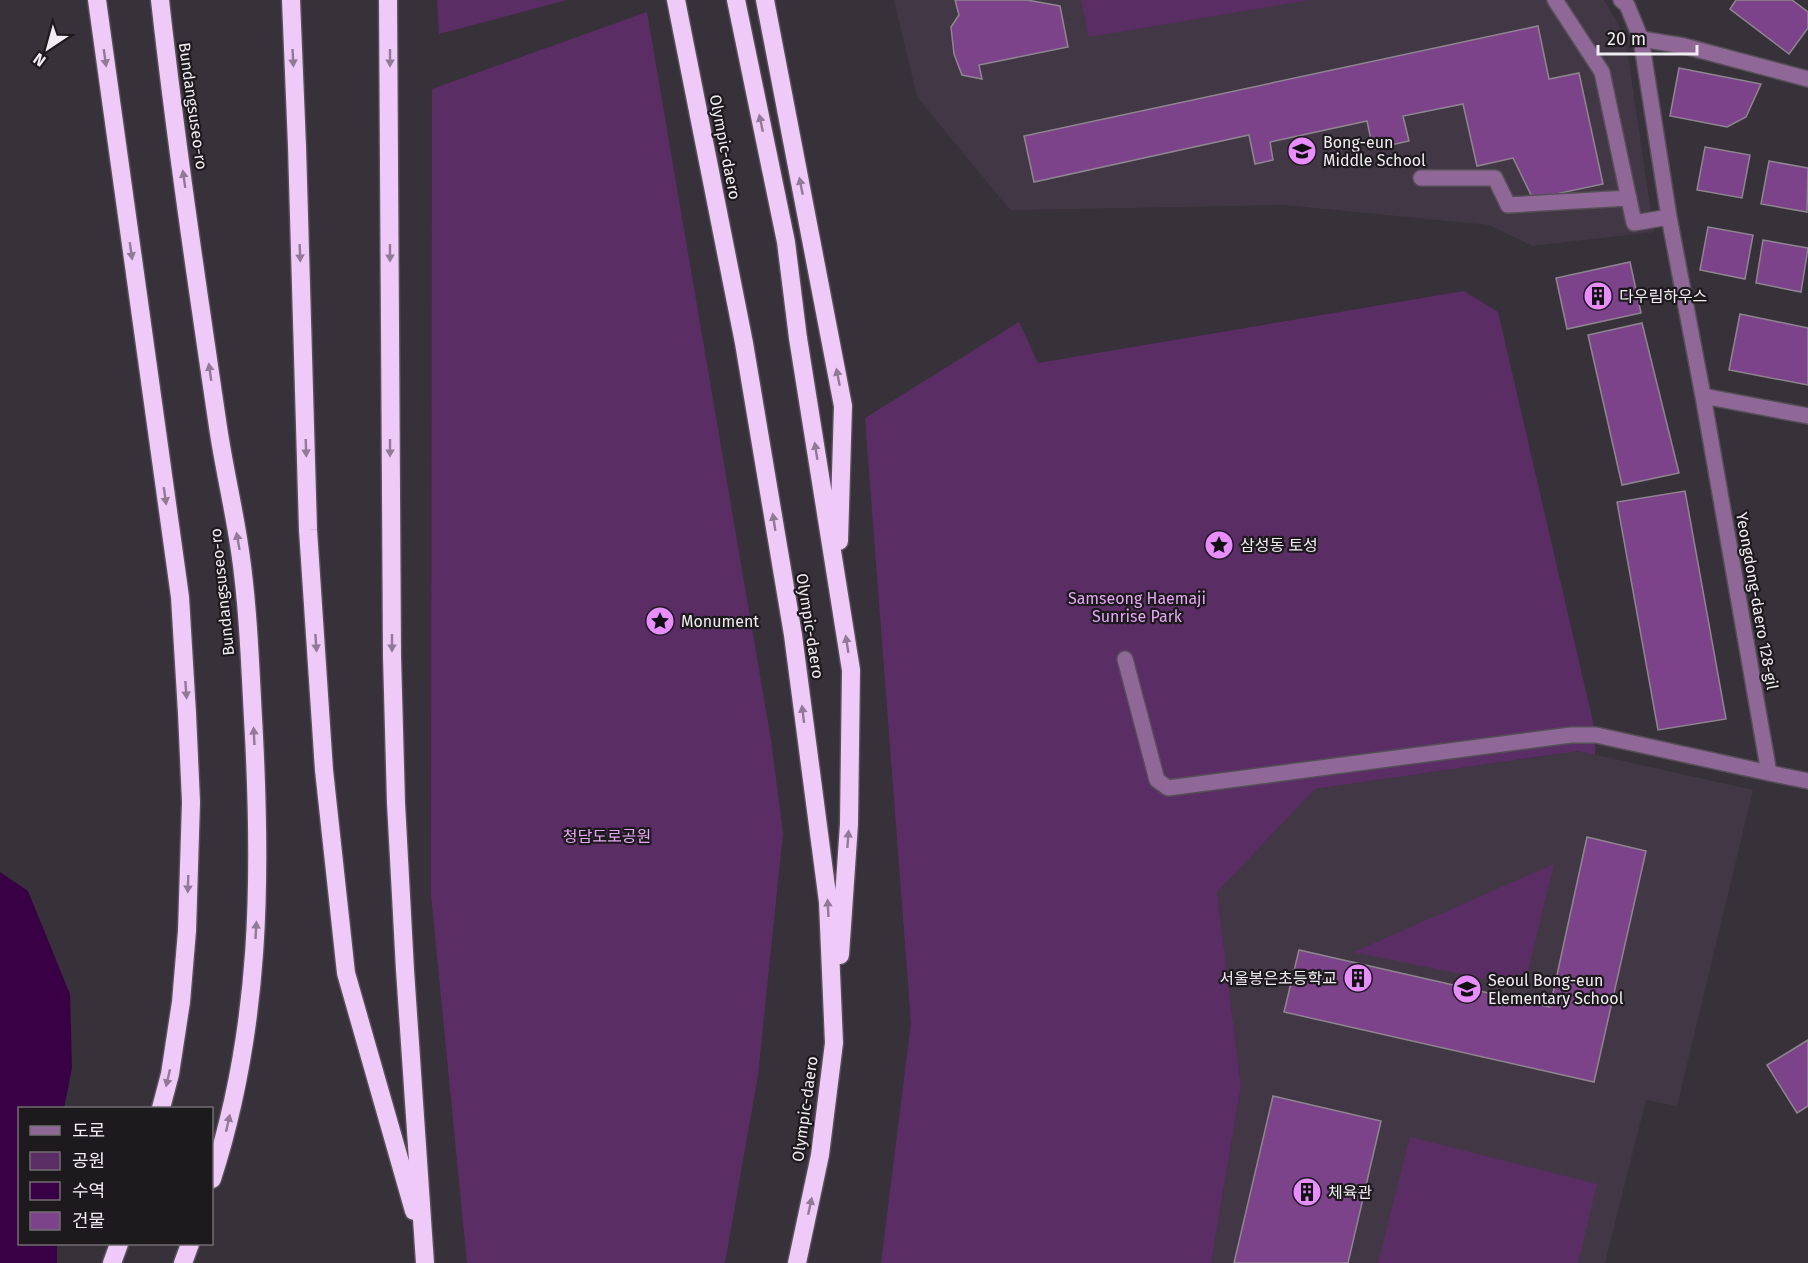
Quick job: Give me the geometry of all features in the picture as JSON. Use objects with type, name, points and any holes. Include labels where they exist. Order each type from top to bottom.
[{"type":"highway","points":[[97,0],[180,597],[187,713],[191,802],[187,931],[181,1002],[170,1074],[161,1107]]},
{"type":"highway","name":"Bundangsuseo-ro","points":[[160,0],[219,430],[240,553],[256,777],[258,879],[254,972],[243,1056],[223,1144],[213,1176]]},
{"type":"highway","points":[[291,0],[298,157],[308,530],[324,770],[346,973],[424,1244]]},
{"type":"highway","points":[[388,0],[392,667],[396,803],[405,970],[425,1263]]},
{"type":"highway","name":"Olympic-daero","points":[[676,0],[744,343],[793,635],[828,902],[834,1044],[820,1155],[797,1263]]},
{"type":"highway","points":[[736,0],[786,242],[798,338],[851,670],[849,824],[834,1044]]},
{"type":"highway","points":[[765,0],[843,406],[838,582]]},
{"type":"highway","points":[[112,1263],[119,1245]]},
{"type":"highway","points":[[183,1263],[190,1245]]},
{"type":"street","points":[[1555,0],[1602,72],[1634,223],[1669,217]]},
{"type":"street","name":"Yeongdong-daero 128-gil","points":[[1622,0],[1627,5],[1641,39],[1669,217],[1769,773]]},
{"type":"street","points":[[1641,39],[1684,46],[1808,79]]},
{"type":"street","points":[[1421,178],[1496,178],[1508,205],[1629,198]]},
{"type":"street","points":[[1703,396],[1808,416]]},
{"type":"street","points":[[1125,660],[1157,780],[1168,788],[1571,735],[1596,735],[1808,781]]},
{"type":"shaded area","name":"Bong-eun Middle School","points":[[894,0],[1604,0],[1625,36],[1654,232],[1532,246],[1489,225],[1285,205],[1010,210],[917,97]]},
{"type":"shaded area","name":"Seoul Bong-eun Elementary School","points":[[1579,751],[1753,790],[1677,1106],[1646,1100],[1605,1263],[1211,1263],[1241,1086],[1217,892],[1315,789]]},
{"type":"green space","points":[[437,0],[567,0],[439,34]]},
{"type":"green space","points":[[1081,0],[1309,0],[1089,37]]},
{"type":"green space","name":"청담도로공원","points":[[647,12],[771,740],[783,833],[758,1075],[725,1263],[467,1263],[431,895],[432,89]]},
{"type":"green space","name":"Samseong Haemaji Sunrise Park","points":[[1464,291],[1498,312],[1596,735],[1595,755],[1578,751],[1315,789],[1217,892],[1241,1086],[1211,1263],[881,1263],[911,1023],[865,418],[1019,322],[1038,363]]},
{"type":"green space","points":[[1554,864],[1524,987],[1354,952]]},
{"type":"green space","points":[[1410,1137],[1597,1184],[1578,1263],[1378,1263]]},
{"type":"water","points":[[0,872],[28,891],[70,994],[72,1068],[64,1107],[18,1107],[18,1245],[57,1245],[57,1263],[0,1263]]},
{"type":"building","points":[[955,0],[1027,0],[1060,6],[1068,47],[979,65],[982,79],[962,75],[954,54],[951,27],[959,15]]},
{"type":"building","points":[[1736,0],[1792,0],[1808,12],[1808,28],[1789,54],[1730,9]]},
{"type":"building","points":[[1538,26],[1549,79],[1579,73],[1603,184],[1533,199],[1513,158],[1477,166],[1463,104],[1403,116],[1409,141],[1373,149],[1367,121],[1270,142],[1273,160],[1255,164],[1249,135],[1034,182],[1024,136]]},
{"type":"building","points":[[1679,68],[1761,84],[1746,117],[1727,127],[1670,116]]},
{"type":"building","points":[[1705,147],[1750,155],[1742,198],[1697,190]]},
{"type":"building","points":[[1769,161],[1808,168],[1807,212],[1761,204]]},
{"type":"building","points":[[1708,227],[1753,235],[1745,279],[1700,270]]},
{"type":"building","points":[[1763,240],[1808,248],[1801,292],[1756,283]]},
{"type":"building","name":"다우림하우스","points":[[1630,262],[1641,313],[1567,329],[1556,278]]},
{"type":"building","points":[[1740,314],[1808,328],[1808,385],[1729,370]]},
{"type":"building","points":[[1642,323],[1679,473],[1622,485],[1588,335]]},
{"type":"building","points":[[1685,491],[1726,719],[1658,730],[1617,502]]},
{"type":"building","name":"서울봉은초등학교","points":[[1587,837],[1646,851],[1594,1082],[1284,1012],[1299,950],[1550,1007]]},
{"type":"building","points":[[1808,1040],[1808,1106],[1797,1113],[1767,1065]]},
{"type":"building","name":"체육관","points":[[1273,1096],[1381,1121],[1348,1263],[1234,1263]]},
{"type":"place","name":"Bong-eun Middle School","points":[[1302,151]]},
{"type":"place","name":"다우림하우스","points":[[1598,296]]},
{"type":"place","name":"삼성동 토성","points":[[1219,545]]},
{"type":"place","name":"Monument","points":[[660,621]]},
{"type":"place","name":"서울봉은초등학교","points":[[1358,978]]},
{"type":"place","name":"Seoul Bong-eun Elementary School","points":[[1467,989]]},
{"type":"place","name":"체육관","points":[[1307,1192]]}]
